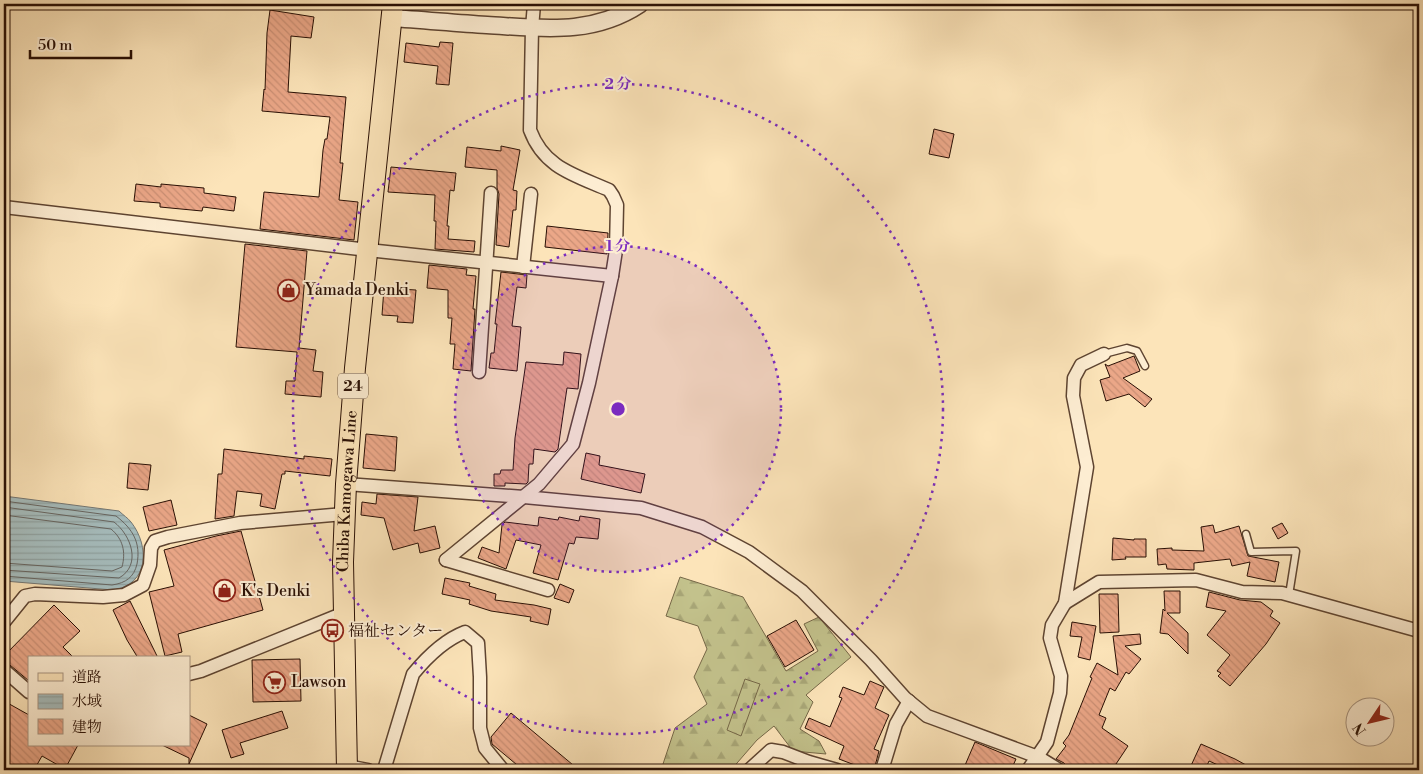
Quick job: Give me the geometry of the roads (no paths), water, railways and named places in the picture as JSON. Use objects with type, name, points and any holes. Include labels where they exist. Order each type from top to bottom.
[{"type":"main road","name":"Chiba Kamogawa Line","points":[[347,768],[344,514],[355,368],[392,11]]},
{"type":"street","points":[[534,4],[530,130],[535,144],[564,171],[609,190],[613,196],[617,205],[616,250],[612,276],[589,384],[573,444],[539,484],[446,560],[548,590]]},
{"type":"street","points":[[392,11],[532,28],[569,28],[603,22],[640,4]]},
{"type":"street","points":[[479,372],[491,193]]},
{"type":"street","points":[[523,267],[531,194]]},
{"type":"street","points":[[4,207],[368,250],[612,276]]},
{"type":"street","points":[[1028,770],[1047,742],[1060,693],[1062,676],[1050,638],[1052,625],[1065,603],[1087,466],[1073,396],[1074,378],[1081,365],[1104,354]]},
{"type":"street","points":[[346,484],[642,508],[702,527],[742,548],[802,591],[909,701],[927,716],[1038,757],[1059,770]]},
{"type":"street","points":[[4,622],[25,596],[35,594],[103,597],[124,595],[133,591],[143,584],[150,565],[151,548],[155,541],[168,536],[240,523],[344,514]]},
{"type":"street","points":[[1065,603],[1099,582],[1196,580],[1242,592],[1282,593],[1419,631]]},
{"type":"street","points":[[190,674],[344,613]]},
{"type":"street","points":[[384,770],[413,674],[422,662],[452,637],[465,632],[478,643],[480,728],[485,748],[503,770]]},
{"type":"street","points":[[4,670],[28,691]]},
{"type":"street","points":[[882,770],[896,724],[909,701]]},
{"type":"street","points":[[749,770],[771,750],[783,752],[837,770]]},
{"type":"street","points":[[347,768],[368,770]]},
{"type":"lane","points":[[1104,354],[1127,348],[1137,351],[1145,366]]},
{"type":"lane","points":[[1246,534],[1251,552],[1296,551],[1289,595]]},
{"type":"water","points":[[4,496],[119,511],[131,522],[141,542],[143,563],[140,573],[134,581],[125,587],[113,590],[4,581]]},
{"type":"place","name":"Yamada Denki","points":[[289,290]]},
{"type":"place","name":"K's Denki","points":[[225,591]]},
{"type":"place","name":"福祉センター","points":[[332,631]]},
{"type":"place","name":"Lawson","points":[[275,682]]}]
